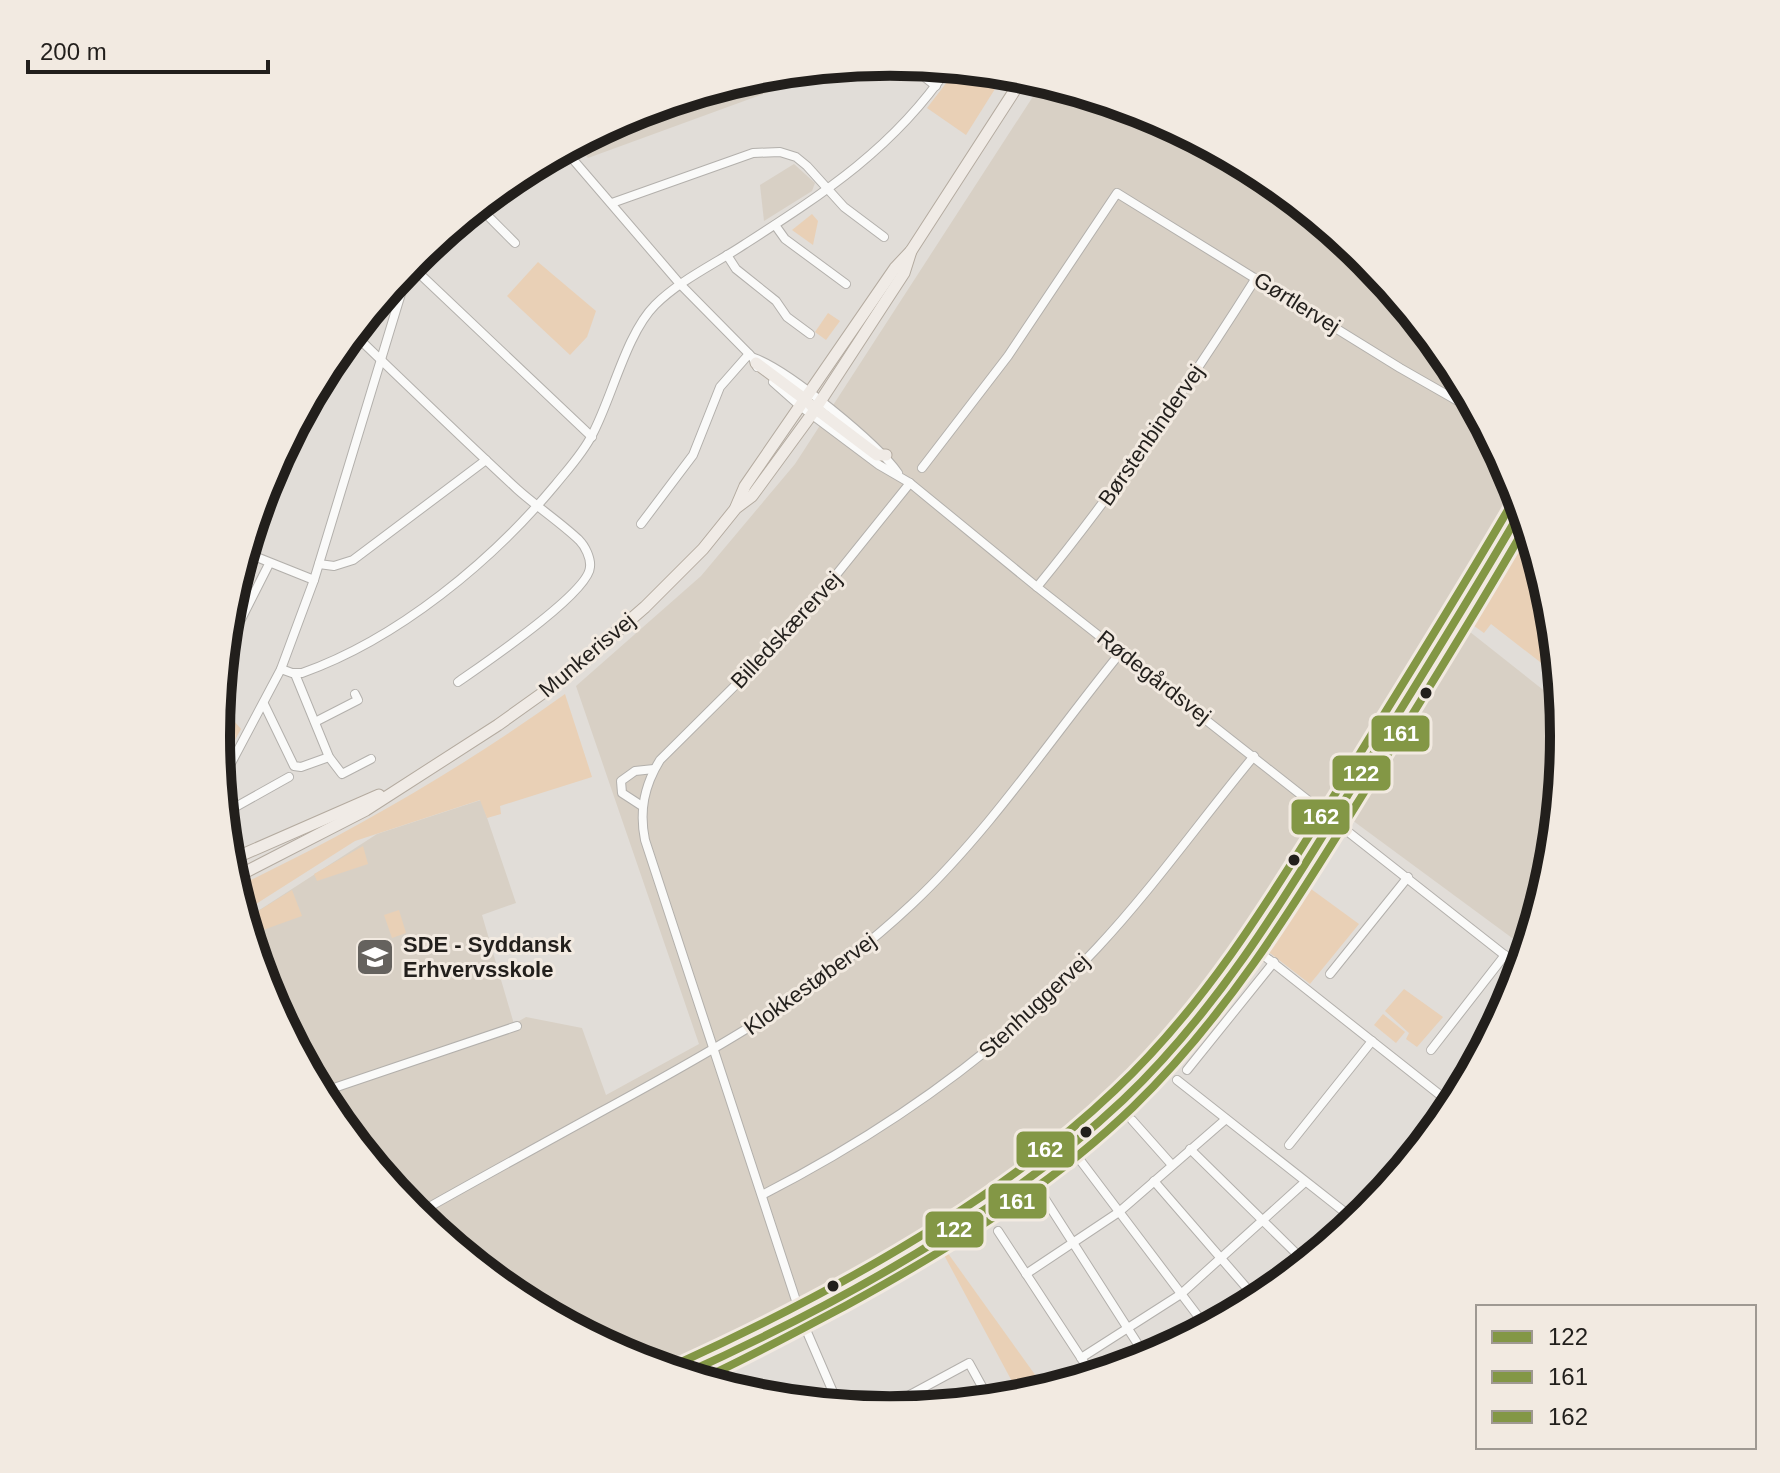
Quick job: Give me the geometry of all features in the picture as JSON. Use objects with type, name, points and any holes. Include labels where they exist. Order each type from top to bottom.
[{"type":"main road","name":"Munkerisvej","points":[[244,873],[331,829],[498,725],[561,680],[703,549],[765,478],[865,310],[911,251],[1016,88]]},
{"type":"main road","name":"Munkerisvej","points":[[736,508],[745,486],[810,403],[904,273],[911,251]]},
{"type":"main road","points":[[752,358],[877,455],[886,455]]},
{"type":"main road","name":"Munkerisvej","points":[[240,855],[416,778]]},
{"type":"main road","points":[[241,858],[248,852]]},
{"type":"street","points":[[924,77],[936,86]]},
{"type":"street","points":[[281,669],[295,674],[308,671],[347,652],[425,606],[476,567],[537,507],[592,437],[647,314],[680,284],[827,191],[893,136],[941,78]]},
{"type":"street","points":[[612,203],[753,153],[768,151],[796,157],[844,207],[884,237]]},
{"type":"street","points":[[572,158],[680,284],[752,358],[720,387],[693,455],[641,524]]},
{"type":"street","name":"Gørtlervej","points":[[922,468],[991,381],[1117,193],[1459,402]]},
{"type":"street","points":[[486,214],[515,243]]},
{"type":"street","points":[[775,225],[785,239],[846,284]]},
{"type":"street","points":[[727,255],[736,269],[776,301],[787,317],[810,334]]},
{"type":"street","points":[[419,274],[592,437]]},
{"type":"street","name":"Børstenbindervej","points":[[1037,587],[1149,442],[1256,278]]},
{"type":"street","points":[[231,765],[281,669],[314,580],[401,292]]},
{"type":"street","points":[[361,341],[537,507],[580,541],[589,557],[588,575],[583,584],[458,682]]},
{"type":"street","name":"Rødegårdsvej","points":[[810,403],[879,465],[910,483],[1037,587],[1511,960]]},
{"type":"street","name":"Rødegårdsvej","points":[[886,455],[901,477]]},
{"type":"street","points":[[319,564],[334,566],[353,560],[486,460]]},
{"type":"street","name":"Billedskærervej","points":[[834,1395],[802,1316],[645,840],[642,806],[646,786],[667,752],[795,626],[910,483]]},
{"type":"street","points":[[697,1368],[802,1316],[984,1210],[1069,1147],[1158,1065],[1253,947],[1476,591],[1514,522]]},
{"type":"street","points":[[1506,551],[1517,530]]},
{"type":"street","points":[[1476,591],[1518,534]]},
{"type":"street","points":[[255,557],[314,580]]},
{"type":"street","points":[[241,615],[269,564]]},
{"type":"street","name":"Klokkestøbervej","points":[[428,1208],[714,1051],[819,982],[864,947],[915,901],[980,829],[1121,652]]},
{"type":"street","points":[[295,674],[329,757],[342,774],[371,759]]},
{"type":"street","points":[[315,722],[358,700],[355,694]]},
{"type":"street","points":[[264,704],[294,766],[301,767],[329,757]]},
{"type":"street","name":"Stenhuggervej","points":[[762,1195],[873,1134],[953,1078],[1018,1026],[1107,936],[1254,756]]},
{"type":"street","name":"Billedskærervej","points":[[642,806],[622,793],[621,781],[635,771],[654,769]]},
{"type":"street","points":[[234,808],[289,777]]},
{"type":"street","points":[[1330,974],[1408,877]]},
{"type":"street","points":[[1253,947],[1443,1097]]},
{"type":"street","points":[[1431,1050],[1505,955]]},
{"type":"street","points":[[1187,1070],[1274,962]]},
{"type":"street","points":[[332,1089],[517,1026]]},
{"type":"street","points":[[1289,1145],[1372,1041]]},
{"type":"street","points":[[1177,1080],[1346,1214]]},
{"type":"street","points":[[1026,1274],[1119,1212],[1226,1119]]},
{"type":"street","points":[[1132,1120],[1172,1165]]},
{"type":"street","points":[[1190,1149],[1298,1255]]},
{"type":"street","points":[[1077,1156],[1200,1319]]},
{"type":"street","points":[[1154,1181],[1250,1291]]},
{"type":"street","points":[[1081,1358],[1181,1294],[1305,1182]]},
{"type":"street","points":[[1045,1199],[1140,1348]]},
{"type":"street","points":[[998,1231],[1087,1366]]},
{"type":"street","points":[[907,1397],[969,1363],[984,1390]]},
{"type":"shaded area","points":[[949,79],[997,85],[966,135],[927,108]]},
{"type":"shaded area","points":[[790,84],[588,158],[583,152],[637,126],[678,111]]},
{"type":"shaded area","points":[[1035,93],[1102,111],[1182,144],[1257,187],[1325,240],[1387,301],[1439,370],[1482,444],[1510,511],[1314,828],[1213,980],[1112,1094],[1034,1160],[927,1231],[859,1272],[678,1362],[637,1347],[560,1309],[488,1261],[423,1204],[366,1139],[318,1067],[280,989],[254,914],[377,834],[481,800],[516,903],[482,915],[514,1024],[526,1017],[582,1028],[606,1095],[699,1044],[576,686],[701,576],[795,464]]},
{"type":"shaded area","points":[[794,164],[815,183],[812,191],[764,221],[760,185]]},
{"type":"shaded area","points":[[812,214],[818,221],[813,245],[792,230]]},
{"type":"shaded area","points":[[538,262],[596,311],[587,337],[570,355],[507,296]]},
{"type":"shaded area","points":[[828,313],[840,321],[826,340],[815,332]]},
{"type":"shaded area","points":[[1521,543],[1538,608],[1547,667],[1491,624],[1484,633],[1467,621]]},
{"type":"shaded area","points":[[1465,628],[1549,695],[1549,780],[1545,823],[1538,865],[1517,942],[1352,820]]},
{"type":"shaded area","points":[[565,694],[592,777],[500,806],[501,814],[487,818],[480,800],[355,841],[252,907],[246,882],[320,845],[486,748]]},
{"type":"shaded area","points":[[230,717],[241,729],[230,748]]},
{"type":"shaded area","points":[[363,846],[368,864],[317,881],[314,874]]},
{"type":"shaded area","points":[[1307,886],[1359,924],[1310,984],[1266,950]]},
{"type":"shaded area","points":[[292,890],[302,916],[260,931],[254,914]]},
{"type":"shaded area","points":[[399,910],[406,933],[392,938],[384,915]]},
{"type":"shaded area","points":[[1404,989],[1443,1017],[1417,1047],[1406,1039],[1409,1033],[1385,1011]]},
{"type":"shaded area","points":[[1383,1014],[1405,1032],[1396,1043],[1374,1025]]},
{"type":"shaded area","points":[[947,1252],[1038,1379],[1014,1385],[944,1255]]},
{"type":"transit line","name":"162","points":[[680,1363],[792,1309],[963,1209],[1068,1132],[1149,1056],[1212,981],[1267,901],[1509,508]]},
{"type":"transit line","name":"122","points":[[698,1368],[857,1288],[970,1219],[1075,1142],[1157,1065],[1220,990],[1276,910],[1514,522]]},
{"type":"transit line","name":"161","points":[[715,1373],[847,1305],[997,1215],[1068,1164],[1133,1107],[1168,1071],[1231,994],[1288,913],[1449,656],[1519,537]]},
{"type":"place","name":"SDE - Syddansk Erhvervsskole","points":[[375,957]]}]
